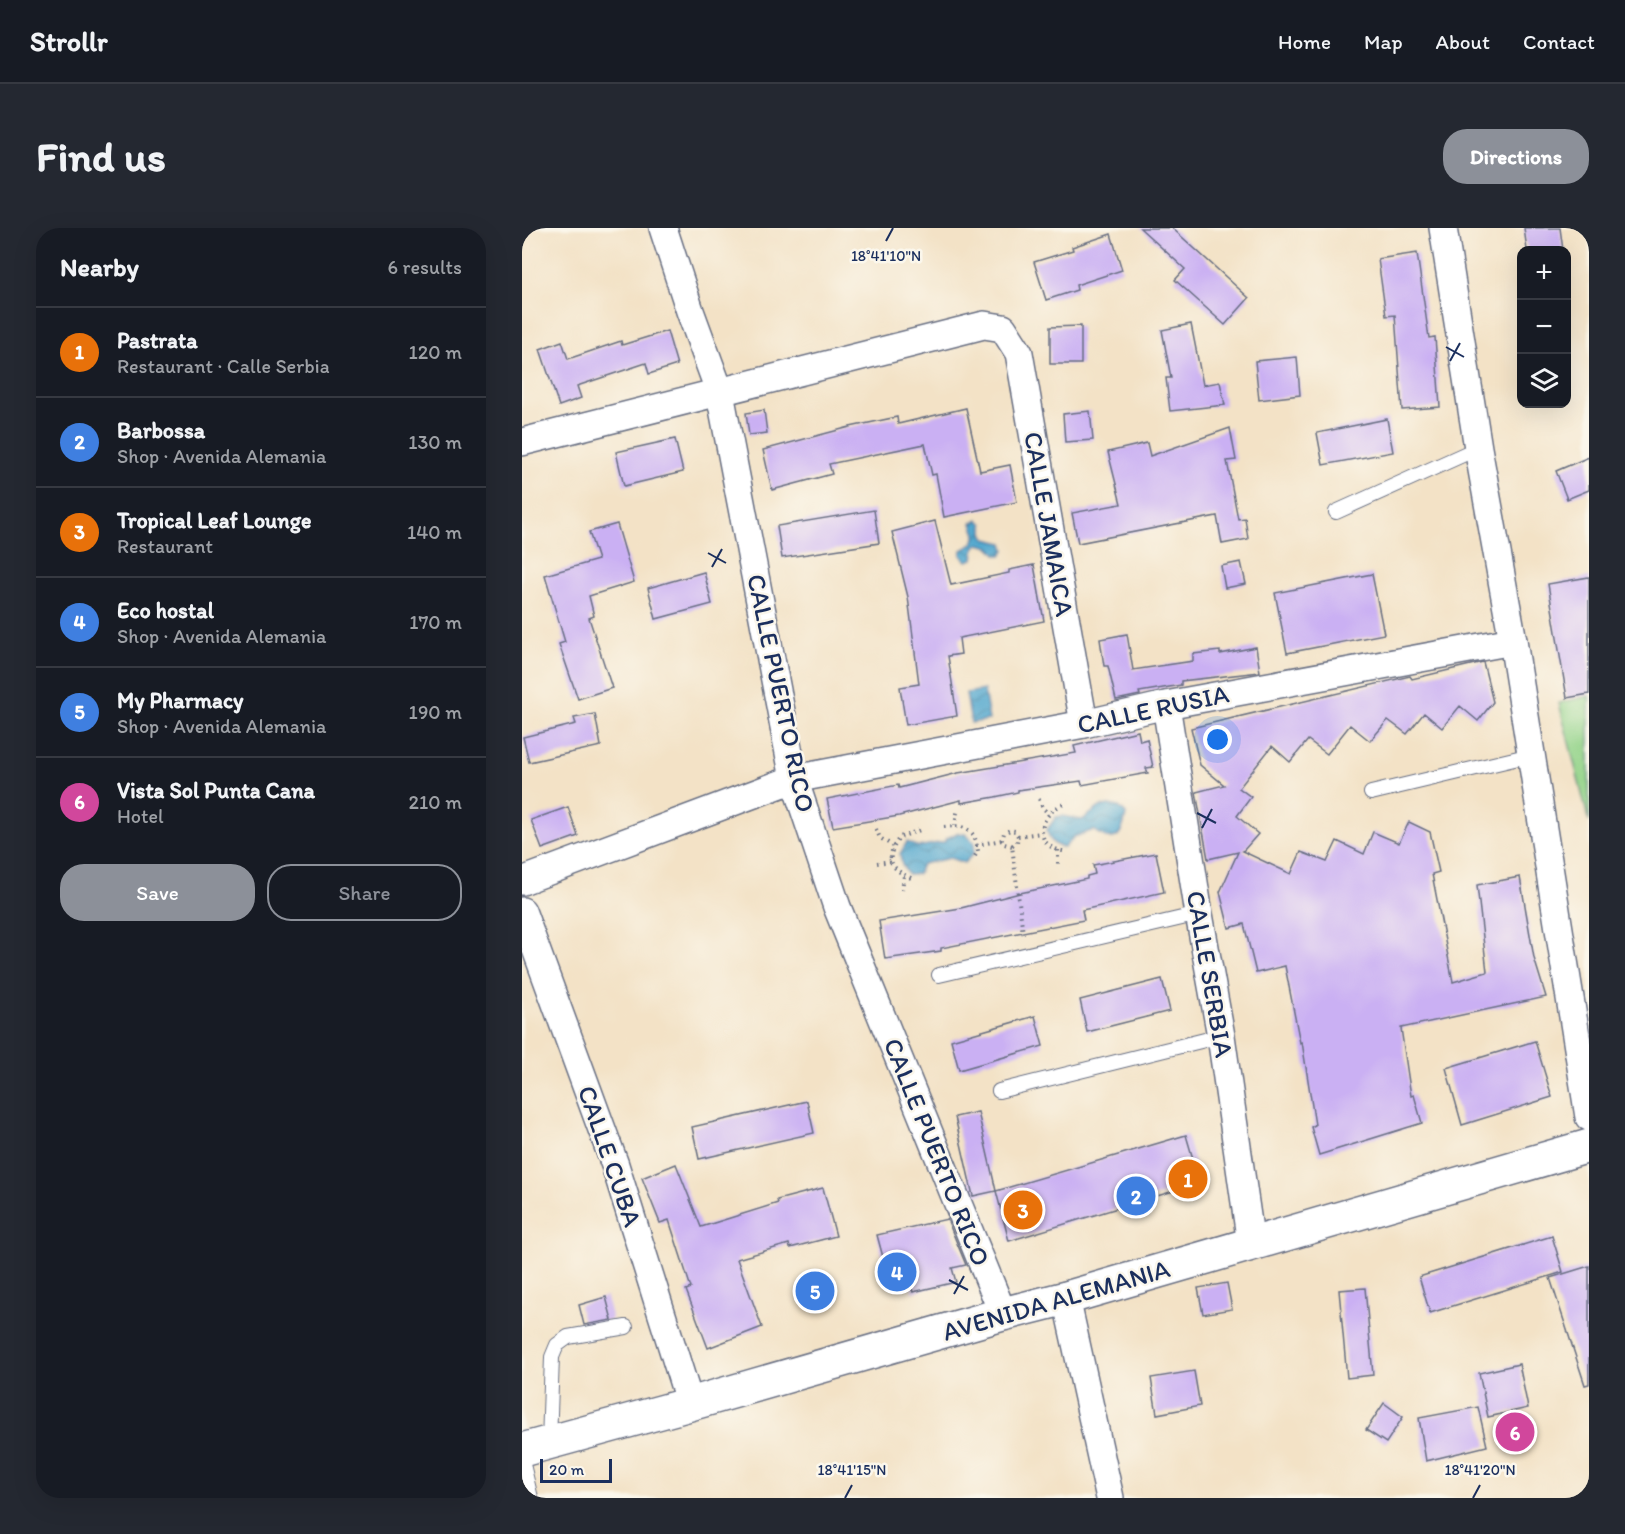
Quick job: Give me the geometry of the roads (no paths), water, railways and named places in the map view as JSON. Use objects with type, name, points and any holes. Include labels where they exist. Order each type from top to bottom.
[{"type":"street","name":"CALLE PUERTO RICO","points":[[663,228],[720,393],[794,779],[837,907],[1004,1314]]},
{"type":"street","points":[[1443,228],[1478,448],[1513,641],[1589,1117]]},
{"type":"street","name":"CALLE JAMAICA","points":[[720,393],[984,325],[1004,328],[1019,353],[1084,724]]},
{"type":"street","points":[[522,442],[720,393]]},
{"type":"street","name":"CALLE RUSIA","points":[[522,881],[794,779],[1084,724],[1166,705],[1513,641]]},
{"type":"street","name":"CALLE SERBIA","points":[[1166,705],[1199,914],[1221,1035],[1251,1245]]},
{"type":"street","name":"CALLE CUBA","points":[[522,911],[615,1165],[690,1404]]},
{"type":"street","name":"AVENIDA ALEMANIA","points":[[536,1446],[1066,1298],[1589,1146]]},
{"type":"street","points":[[1066,1298],[1110,1498]]},
{"type":"lane","points":[[1336,512],[1478,448]]},
{"type":"lane","points":[[1371,793],[1531,755]]},
{"type":"lane","points":[[939,975],[1199,914]]},
{"type":"lane","points":[[999,1091],[1221,1035]]},
{"type":"lane","points":[[536,1446],[552,1357],[557,1345],[568,1337],[626,1327]]},
{"type":"lane","points":[[522,1460],[531,1498]]},
{"type":"water","points":[[979,520],[983,524],[986,539],[1003,543],[1005,550],[1001,555],[997,555],[990,547],[979,544],[975,546],[973,559],[967,561],[961,555],[962,550],[973,544],[976,534],[972,523]]},
{"type":"water","points":[[984,690],[989,720],[971,723],[966,693]]},
{"type":"water","points":[[1109,805],[1119,807],[1126,814],[1120,833],[1116,837],[1107,837],[1094,830],[1074,837],[1064,848],[1051,840],[1047,830],[1056,817],[1082,820],[1100,807]]},
{"type":"water","points":[[957,833],[965,834],[974,842],[974,853],[964,863],[950,858],[922,864],[918,874],[908,875],[902,865],[900,854],[907,842],[918,847],[944,842]]},
{"type":"place","name":"Pastrata","points":[[1188,1179]]},
{"type":"place","name":"Barbossa","points":[[1136,1196]]},
{"type":"place","name":"Tropical Leaf Lounge","points":[[1023,1210]]},
{"type":"place","name":"Eco hostal","points":[[897,1272]]},
{"type":"place","name":"My Pharmacy","points":[[815,1291]]},
{"type":"place","name":"Vista Sol Punta Cana","points":[[1515,1432]]}]
